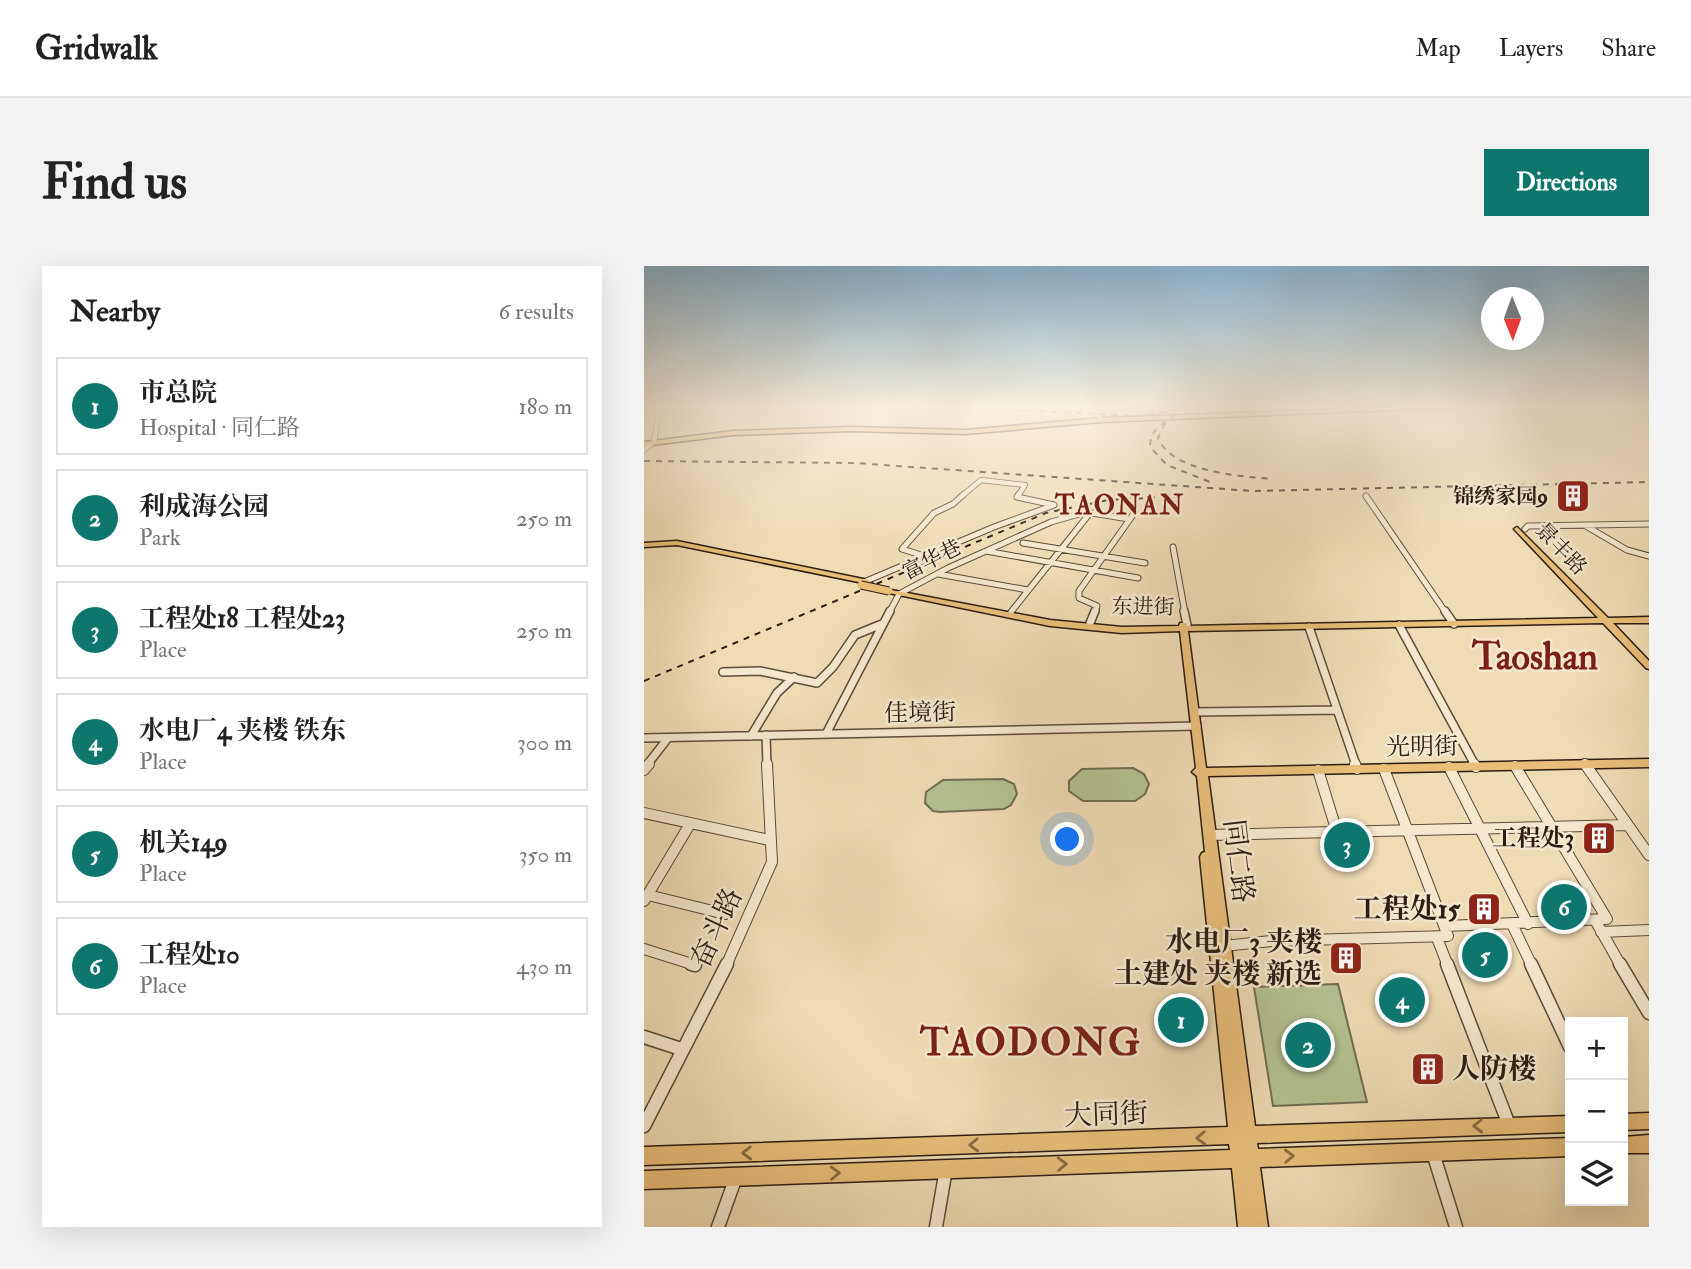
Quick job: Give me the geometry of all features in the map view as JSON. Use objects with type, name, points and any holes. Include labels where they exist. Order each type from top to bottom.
[{"type":"main road","name":"景丰路","points":[[1525,529],[1649,666]]},
{"type":"main road","name":"东进街","points":[[644,547],[672,547],[864,583],[1050,624],[1122,630],[1649,618]]},
{"type":"main road","name":"东进街","points":[[897,591],[1054,620],[1090,623],[1183,627],[1309,627],[1452,622]]},
{"type":"main road","name":"景丰路","points":[[1608,618],[1649,656]]},
{"type":"main road","name":"同仁路","points":[[1183,627],[1242,1136],[1259,1227]]},
{"type":"main road","name":"光明街","points":[[1200,772],[1649,763]]},
{"type":"main road","name":"同仁路","points":[[1200,772],[1224,946],[1242,1136]]},
{"type":"main road","points":[[1628,1122],[1649,1121]]},
{"type":"main road","name":"大同街","points":[[644,1156],[1565,1124]]},
{"type":"main road","points":[[1628,1145],[1649,1144]]},
{"type":"main road","name":"大同街","points":[[644,1180],[1565,1147]]},
{"type":"main road","name":"同仁路","points":[[1245,1158],[1247,1227]]},
{"type":"street","points":[[864,583],[993,527],[1054,505],[1017,497],[1025,485],[981,480],[953,505],[934,513],[902,549],[924,556]]},
{"type":"street","points":[[1366,496],[1452,622]]},
{"type":"street","points":[[1090,623],[1097,606],[1077,595],[1135,512]]},
{"type":"street","name":"富华巷","points":[[826,734],[897,591],[1051,522],[1082,513],[1129,519]]},
{"type":"street","points":[[1011,612],[1090,513]]},
{"type":"street","points":[[1525,529],[1528,526],[1649,524]]},
{"type":"street","points":[[1585,525],[1627,550],[1649,556]]},
{"type":"street","points":[[1023,543],[1145,563]]},
{"type":"street","points":[[1173,547],[1183,627]]},
{"type":"street","points":[[986,551],[1138,578]]},
{"type":"street","points":[[937,574],[1028,590]]},
{"type":"street","points":[[723,672],[760,671],[817,682],[834,665],[846,642],[856,633],[881,624]]},
{"type":"street","points":[[1399,625],[1476,767]]},
{"type":"street","points":[[1309,627],[1357,769]]},
{"type":"street","points":[[751,736],[777,693],[794,677]]},
{"type":"street","name":"佳境街","points":[[644,738],[1194,721],[1337,710]]},
{"type":"street","name":"奋斗路","points":[[644,1125],[730,957],[772,862],[766,735]]},
{"type":"street","points":[[644,770],[668,738]]},
{"type":"street","points":[[1584,764],[1649,855]]},
{"type":"street","points":[[1447,926],[1607,919],[1515,766]]},
{"type":"street","points":[[1449,767],[1528,924]]},
{"type":"street","points":[[1224,946],[1271,941],[1448,936],[1447,926],[1384,769]]},
{"type":"street","points":[[1318,770],[1338,832]]},
{"type":"street","points":[[644,813],[769,840]]},
{"type":"street","points":[[690,824],[646,898],[725,914]]},
{"type":"street","points":[[1210,835],[1627,825]]},
{"type":"street","points":[[1595,920],[1649,1013]]},
{"type":"street","points":[[1512,924],[1565,1036]]},
{"type":"street","points":[[1601,932],[1649,930]]},
{"type":"street","points":[[1437,937],[1509,1125]]},
{"type":"street","points":[[644,949],[695,965]]},
{"type":"street","points":[[644,1037],[681,1049]]},
{"type":"street","points":[[1432,1150],[1456,1227]]},
{"type":"street","points":[[936,1227],[946,1168]]},
{"type":"street","points":[[718,1227],[737,1177]]},
{"type":"green space","points":[[1133,768],[1144,774],[1149,784],[1145,794],[1135,801],[1083,801],[1069,791],[1069,781],[1082,769]]},
{"type":"green space","points":[[1003,779],[1014,784],[1017,794],[1011,805],[1004,809],[940,812],[933,811],[925,803],[926,792],[943,780]]},
{"type":"green space","points":[[1338,984],[1367,1102],[1273,1106],[1254,987]]},
{"type":"railway","points":[[1154,451],[1167,465],[1210,482]]},
{"type":"railway","points":[[1168,451],[1177,458],[1208,470],[1272,479]]},
{"type":"railway","points":[[644,461],[855,463],[1253,491],[1649,482]]},
{"type":"railway","points":[[644,681],[1046,513],[1108,500],[1185,496]]},
{"type":"place","name":"锦绣家园9","points":[[1573,496]]},
{"type":"place","name":"工程处3","points":[[1599,838]]},
{"type":"place","name":"工程处18 工程处23","points":[[1347,845]]},
{"type":"place","name":"工程处10","points":[[1564,907]]},
{"type":"place","name":"工程处15","points":[[1484,909]]},
{"type":"place","name":"机关149","points":[[1485,955]]},
{"type":"place","name":"水电厂3 夹楼 土建处 夹楼 新选","points":[[1346,958]]},
{"type":"place","name":"水电厂4 夹楼 铁东","points":[[1402,1000]]},
{"type":"place","name":"市总院","points":[[1181,1020]]},
{"type":"place","name":"利成海公园","points":[[1308,1045]]},
{"type":"place","name":"人防楼","points":[[1428,1069]]},
{"type":"district","name":"TAONAN","points":[[1120,506]]},
{"type":"district","name":"Taoshan","points":[[1535,657]]},
{"type":"district","name":"TAODONG","points":[[1031,1043]]}]
